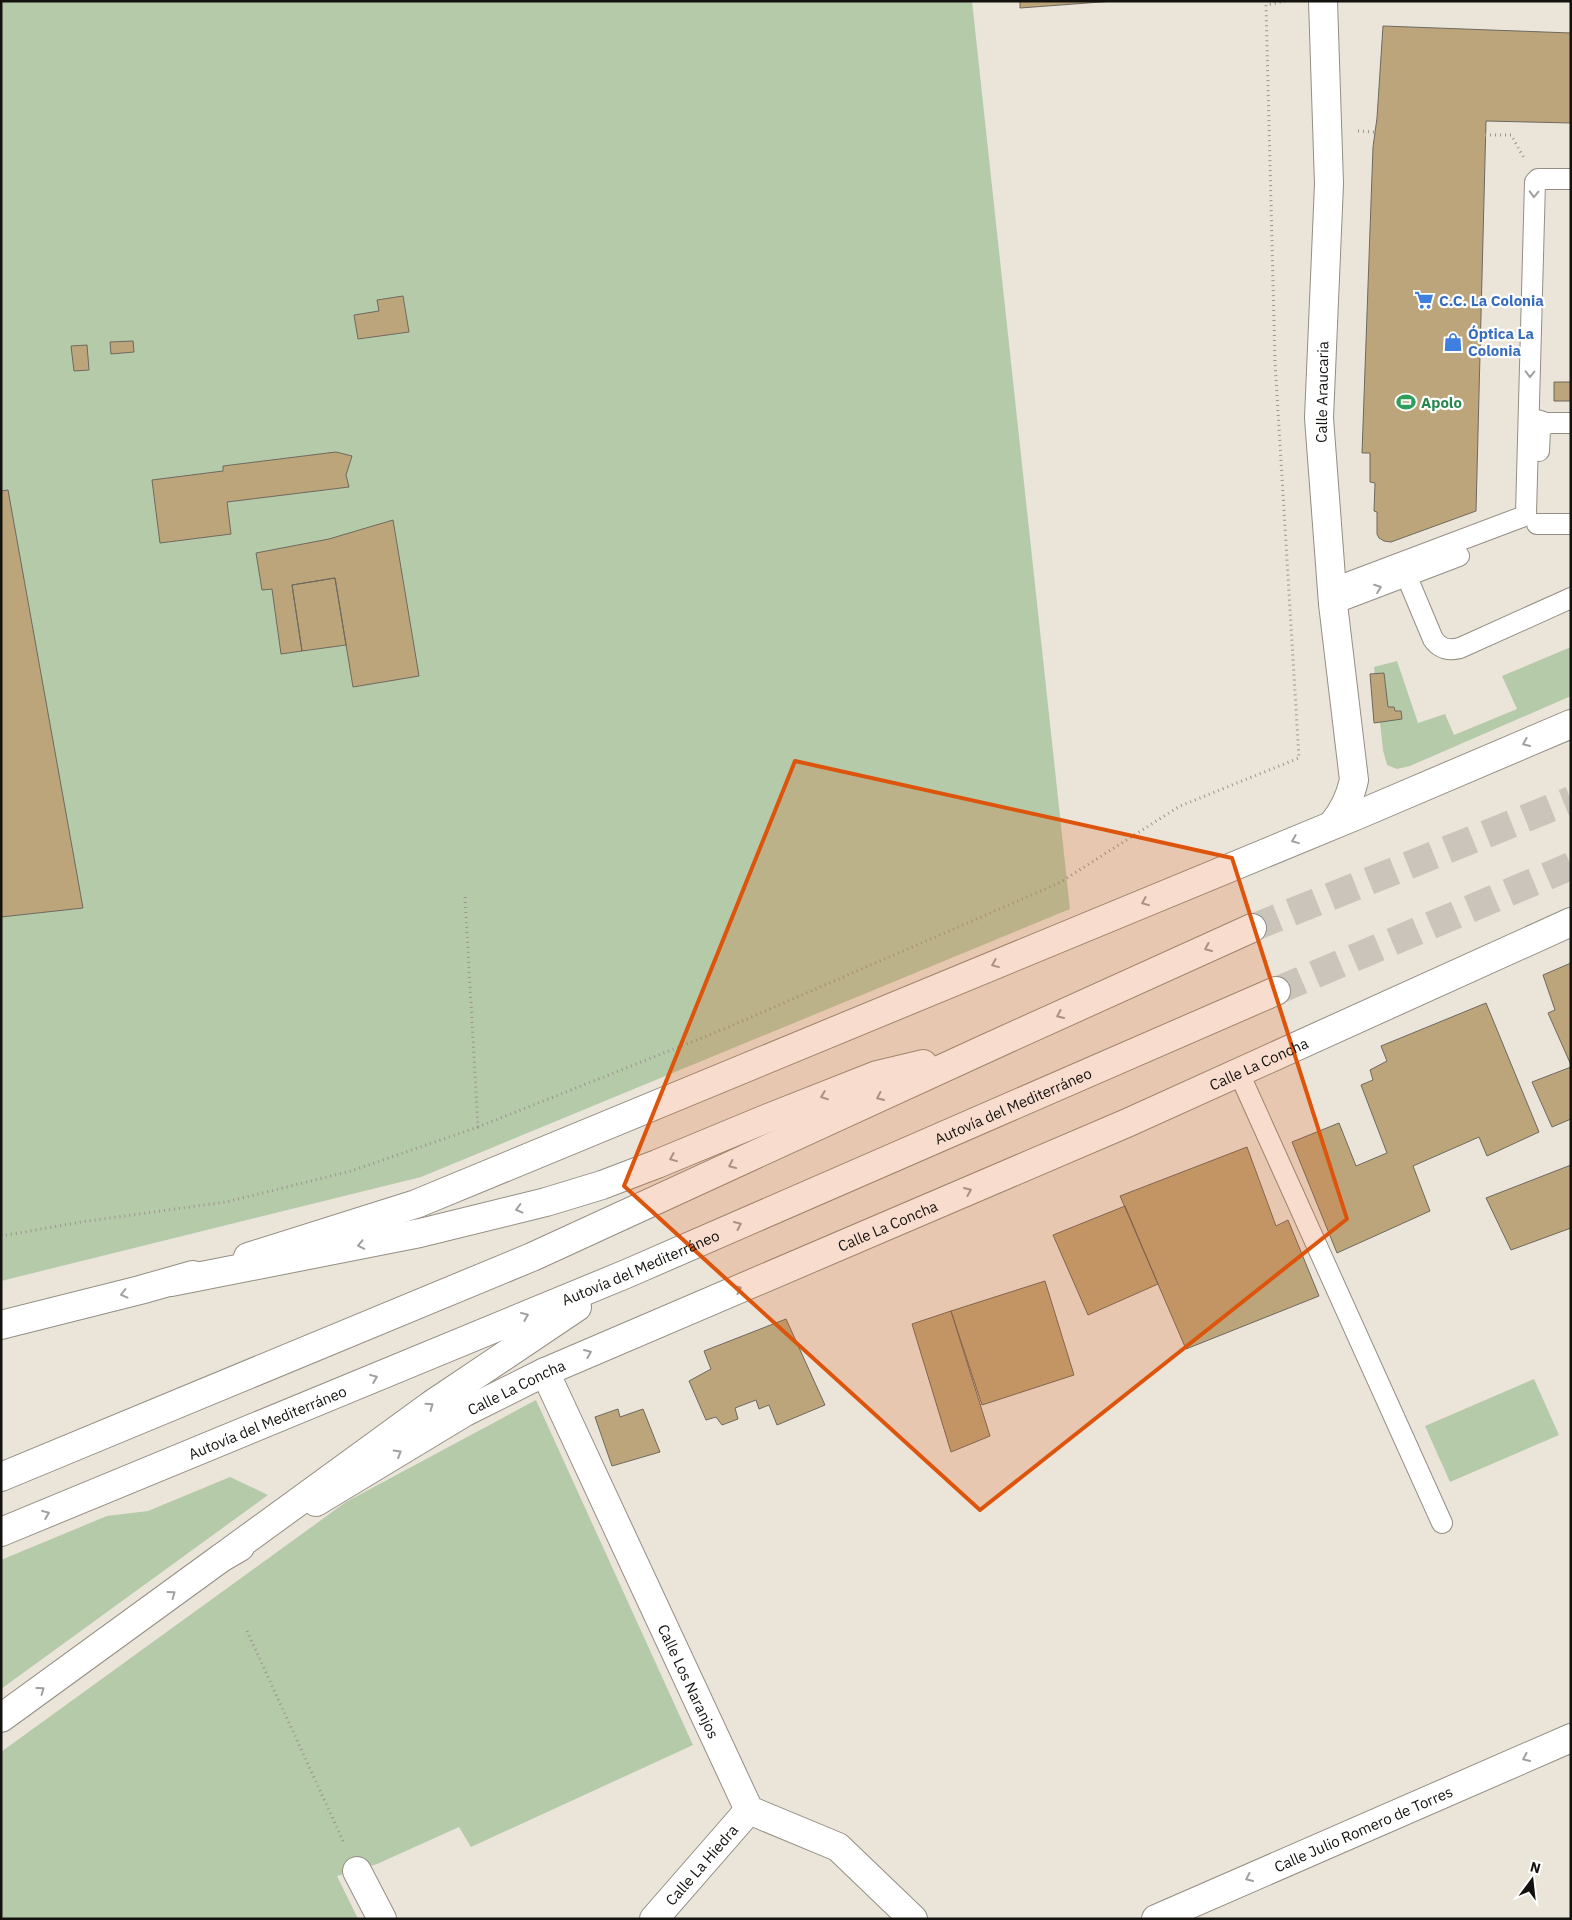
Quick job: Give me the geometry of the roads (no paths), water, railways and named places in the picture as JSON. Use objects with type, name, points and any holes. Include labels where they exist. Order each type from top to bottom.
[{"type":"main road","name":"Calle Araucaria","points":[[1323,1],[1329,184],[1319,418],[1332,596],[1354,780],[1350,796],[1342,812],[1332,825]]},
{"type":"main road","points":[[171,1282],[416,1204],[1332,825],[1571,724]]},
{"type":"main road","points":[[1354,780],[1375,794],[1402,795]]},
{"type":"main road","name":"Calle La Concha","points":[[221,1558],[465,1412],[544,1372],[1118,1127],[1571,922]]},
{"type":"main road","points":[[1,1477],[532,1257],[1252,928]]},
{"type":"main road","name":"Autovía del Mediterráneo","points":[[1,1532],[626,1274],[1276,991]]},
{"type":"main road","points":[[1,1325],[171,1282],[420,1233],[546,1202],[602,1185],[657,1164],[877,1075],[987,1048]]},
{"type":"main road","points":[[1,1718],[431,1405],[626,1274]]},
{"type":"main road","name":"Calle Los Naranjos","points":[[544,1372],[749,1810]]},
{"type":"main road","name":"Calle Julio Romero de Torres","points":[[1156,1919],[1571,1738]]},
{"type":"main road","points":[[749,1810],[838,1847],[913,1919]]},
{"type":"main road","name":"Calle La Hiedra","points":[[654,1919],[749,1810]]},
{"type":"main road","points":[[357,1871],[382,1919]]},
{"type":"lane","points":[[1332,596],[1526,514],[1535,182],[1537,180],[1571,179]]},
{"type":"lane","points":[[1529,409],[1537,420],[1549,423],[1571,423]]},
{"type":"lane","points":[[1537,524],[1539,433],[1541,426],[1549,423]]},
{"type":"lane","points":[[1332,596],[1407,577],[1537,524],[1571,524]]},
{"type":"lane","points":[[1407,577],[1433,639],[1440,647],[1446,650],[1460,648],[1571,598]]},
{"type":"lane","points":[[1239,1072],[1442,1524]]},
{"type":"tunnel","points":[[1252,928],[1571,800]]},
{"type":"tunnel","points":[[1276,991],[1571,866]]},
{"type":"place","name":"C.C. La Colonia","points":[[1424,300]]},
{"type":"place","name":"Óptica La Colonia","points":[[1453,342]]},
{"type":"place","name":"Apolo","points":[[1406,402]]}]
